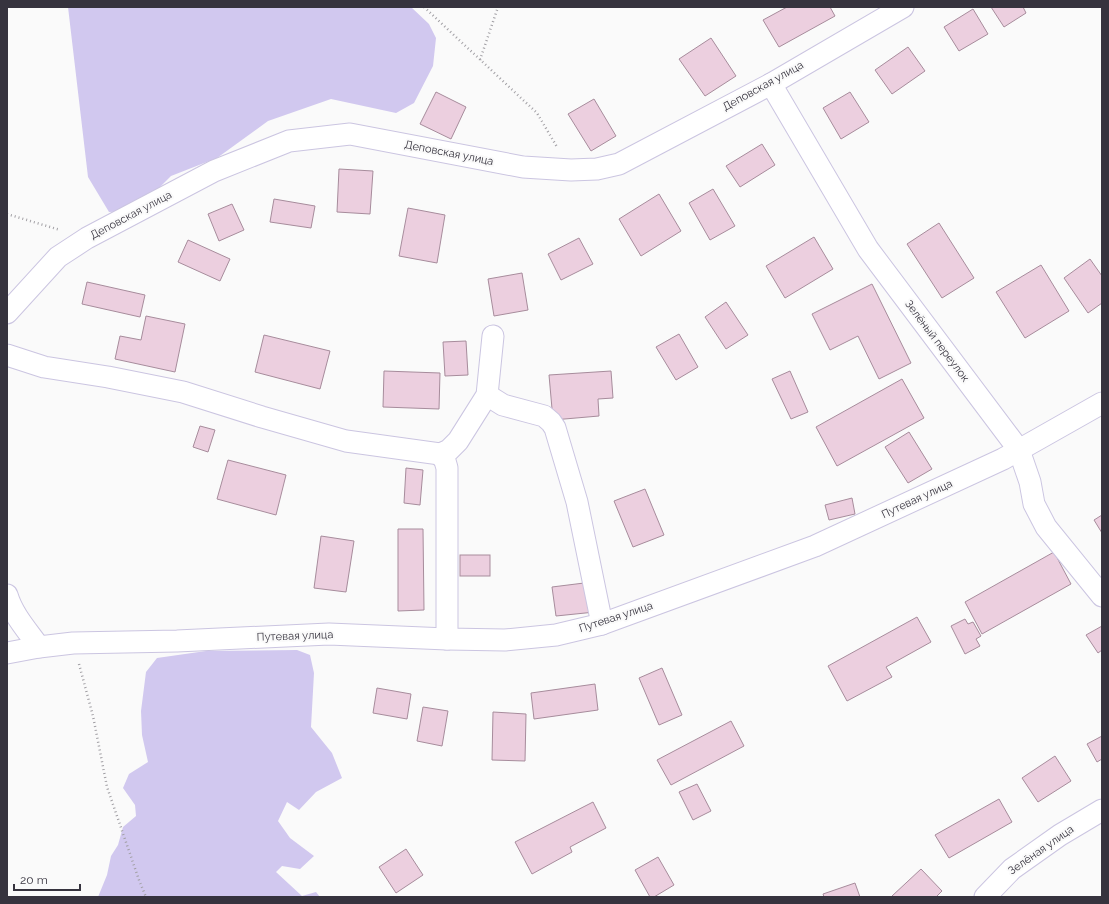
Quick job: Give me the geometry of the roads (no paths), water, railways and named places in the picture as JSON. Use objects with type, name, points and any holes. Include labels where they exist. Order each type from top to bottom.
[{"type":"street","name":"Деповская улица","points":[[7,313],[58,257],[87,238],[214,171],[289,141],[350,134],[524,167],[570,170],[597,169],[619,164],[771,84],[903,7]]},
{"type":"street","name":"Зелёный переулок","points":[[771,84],[868,249],[1019,450],[1030,482],[1034,504],[1046,527],[1102,596]]},
{"type":"street","points":[[7,355],[44,367],[108,377],[183,392],[346,441],[440,454],[449,450],[458,441],[487,395],[493,336]]},
{"type":"street","points":[[487,395],[503,405],[544,416],[555,428],[577,502],[602,624]]},
{"type":"street","name":"Путевая улица","points":[[7,653],[73,643],[177,641],[330,634],[505,640],[556,635],[602,624],[815,546],[996,462],[1102,403]]},
{"type":"street","points":[[440,454],[445,461],[447,468],[447,639]]},
{"type":"street","points":[[7,595],[16,615],[39,647]]},
{"type":"street","name":"Зелёная улица","points":[[984,897],[1012,869],[1060,835],[1102,810]]}]
